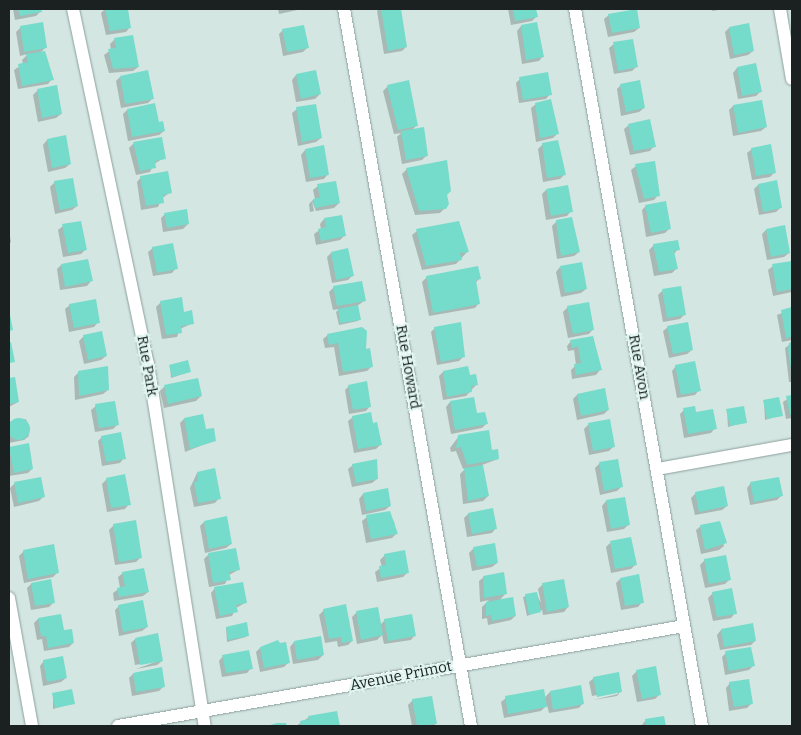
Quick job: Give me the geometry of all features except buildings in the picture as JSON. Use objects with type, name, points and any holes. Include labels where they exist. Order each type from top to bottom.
[{"type":"street","name":"Rue Park","points":[[73,9],[148,364],[205,726]]},
{"type":"street","name":"Rue Howard","points":[[344,9],[471,726]]},
{"type":"street","name":"Rue Avon","points":[[575,9],[702,726]]},
{"type":"street","points":[[780,9],[792,79]]},
{"type":"street","points":[[657,469],[792,445]]},
{"type":"street","points":[[9,598],[32,726]]},
{"type":"street","name":"Avenue Primot","points":[[118,726],[203,713],[684,626]]}]
